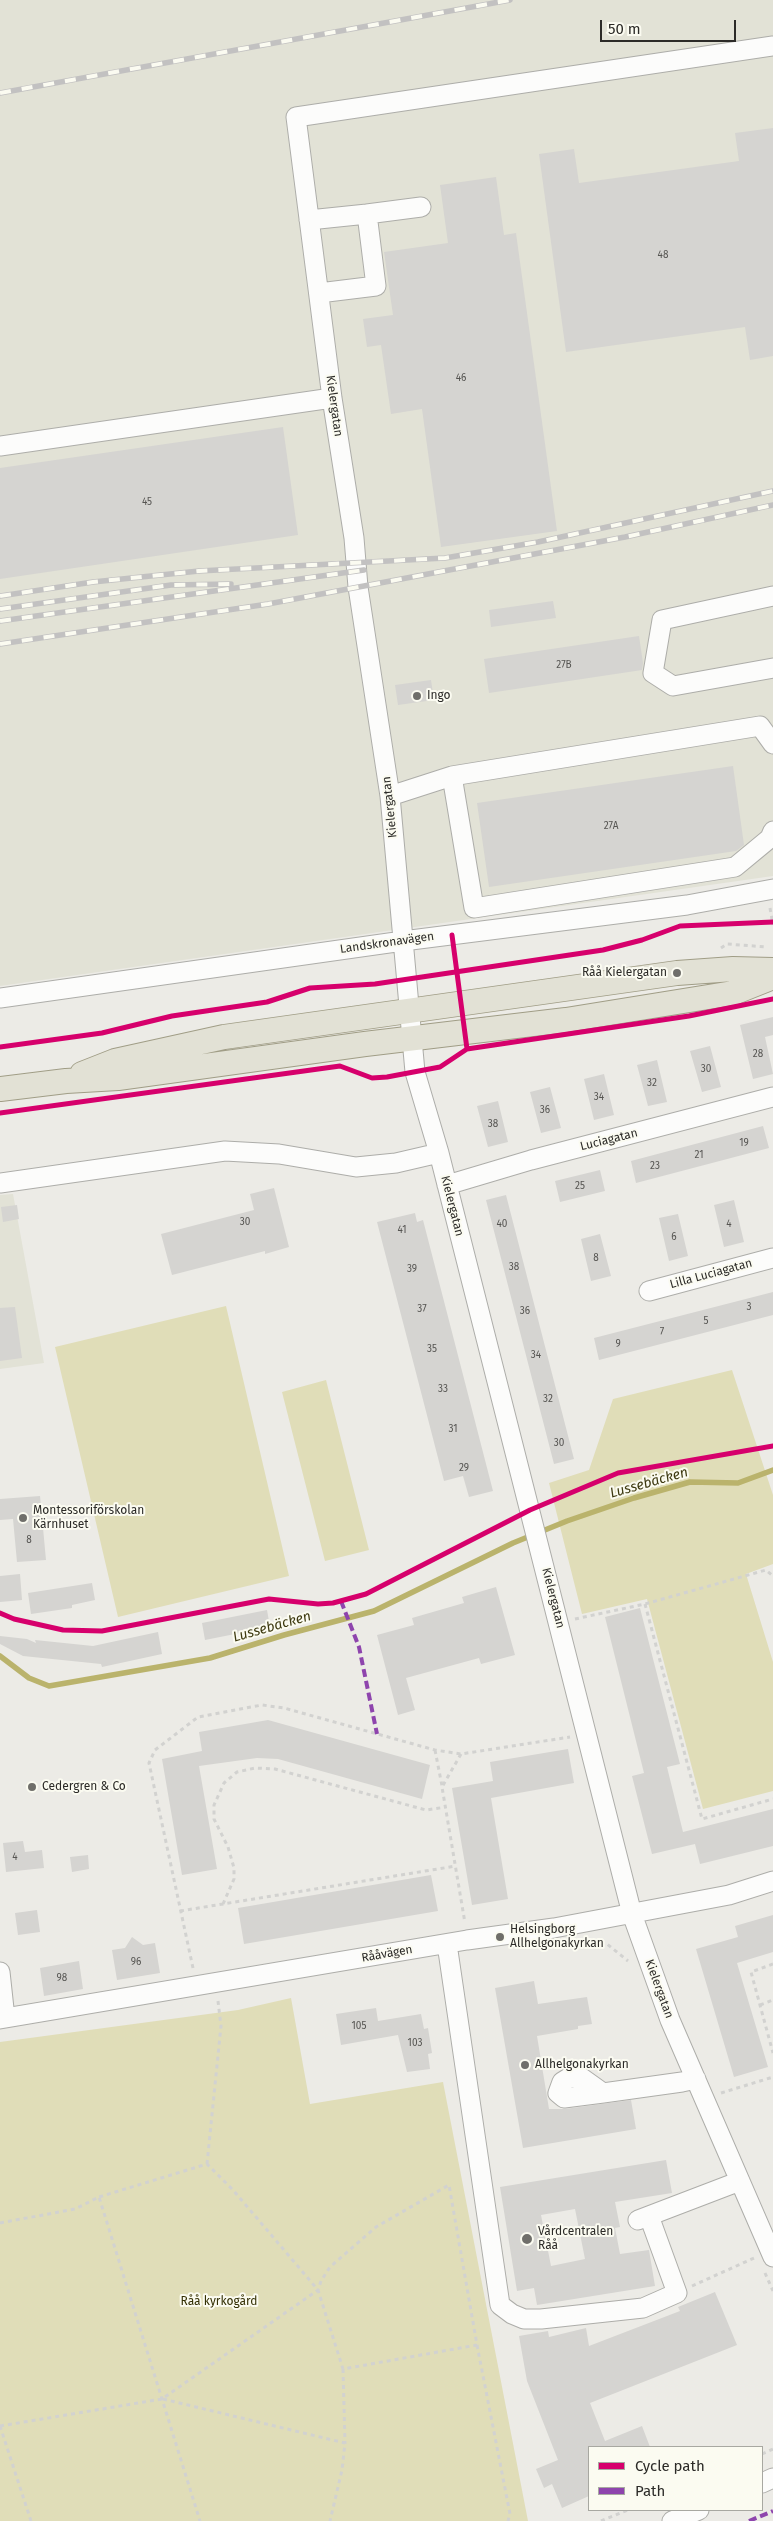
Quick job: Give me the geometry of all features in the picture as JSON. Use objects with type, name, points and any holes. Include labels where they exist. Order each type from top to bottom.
[{"type":"main road","points":[[66,1080],[115,1060],[224,1037],[677,973],[733,969],[773,970]]},
{"type":"main road","points":[[0,1089],[66,1080],[118,1078],[566,1020],[733,993],[773,977]]},
{"type":"street","name":"Kielergatan","points":[[765,2257],[740,2181],[670,2020],[632,1914],[439,1153],[415,1072],[390,796],[358,587],[354,538],[332,398],[296,117],[773,46]]},
{"type":"street","points":[[309,220],[421,207]]},
{"type":"street","points":[[319,293],[376,286],[366,214]]},
{"type":"street","points":[[0,446],[332,398]]},
{"type":"street","points":[[773,596],[662,620],[653,673],[673,686],[773,668]]},
{"type":"street","points":[[390,796],[452,776],[760,726],[773,744]]},
{"type":"street","points":[[452,776],[474,908],[735,867],[770,838],[773,831]]},
{"type":"street","name":"Landskronavägen","points":[[0,998],[403,941],[687,905],[773,889]]},
{"type":"street","name":"Luciagatan","points":[[447,1185],[532,1160],[773,1097]]},
{"type":"street","points":[[0,1183],[225,1151],[279,1154],[356,1167],[396,1163],[439,1153]]},
{"type":"street","name":"Lilla Luciagatan","points":[[649,1291],[773,1258]]},
{"type":"street","name":"Rååvägen","points":[[3,2018],[632,1914],[729,1894],[773,1881]]},
{"type":"street","points":[[447,1944],[500,2305],[512,2314],[524,2319],[541,2319],[643,2308],[677,2293],[643,2218],[740,2181]]},
{"type":"street","points":[[0,1972],[3,2018]]},
{"type":"street","points":[[603,2093],[696,2079]]},
{"type":"street","points":[[672,2521],[697,2511]]},
{"type":"path","points":[[723,948],[727,944],[773,948]]},
{"type":"path","points":[[559,1622],[646,1604],[766,1570],[773,1576]]},
{"type":"path","points":[[646,1604],[702,1819],[773,1799]]},
{"type":"path","points":[[196,1986],[149,1763],[155,1750],[198,1717],[262,1706],[284,1708],[435,1750],[461,1754],[588,1735]]},
{"type":"path","points":[[435,1750],[468,1940]]},
{"type":"path","points":[[442,1787],[461,1754]]},
{"type":"path","points":[[223,1904],[234,1879],[234,1868],[228,1847],[214,1819],[214,1805],[224,1783],[237,1772],[255,1768],[274,1769],[426,1810],[446,1807]]},
{"type":"path","points":[[180,1911],[456,1866]]},
{"type":"path","points":[[773,1964],[751,1972],[773,2053]]},
{"type":"path","points":[[207,2164],[221,2026],[216,1983]]},
{"type":"path","points":[[760,2005],[773,2000]]},
{"type":"path","points":[[704,2098],[773,2077]]},
{"type":"path","points":[[0,2223],[75,2209],[99,2197],[207,2164]]},
{"type":"path","points":[[207,2164],[234,2190],[318,2290],[342,2369],[345,2443],[342,2470],[330,2521]]},
{"type":"path","points":[[30,2521],[0,2426],[162,2399],[318,2290],[321,2281],[330,2267],[376,2227],[449,2185],[510,2514],[508,2521]]},
{"type":"path","points":[[99,2197],[200,2521]]},
{"type":"path","points":[[677,2293],[765,2257]]},
{"type":"path","points":[[342,2369],[478,2346]]},
{"type":"path","points":[[162,2399],[184,2406],[345,2443]]},
{"type":"path","points":[[601,2521],[626,2511]]},
{"type":"shaded area","points":[[0,0],[773,0],[773,876],[0,986]]},
{"type":"shaded area","points":[[13,1194],[44,1363],[0,1369],[0,1195]]},
{"type":"green space","points":[[226,1306],[289,1576],[118,1617],[55,1347]]},
{"type":"green space","points":[[732,1370],[773,1495],[773,1564],[746,1574],[773,1662],[773,1791],[703,1809],[647,1599],[582,1614],[549,1483],[589,1470],[613,1399]]},
{"type":"green space","points":[[326,1380],[369,1550],[325,1561],[282,1392]]},
{"type":"green space","name":"Råå kyrkogård","points":[[291,1998],[310,2104],[443,2082],[528,2521],[0,2521],[0,2042],[238,2010]]},
{"type":"building","points":[[773,128],[773,356],[750,360],[745,327],[566,352],[539,154],[574,149],[579,183],[739,161],[735,133]]},
{"type":"building","points":[[496,177],[504,235],[516,233],[557,531],[441,547],[422,409],[391,414],[381,345],[367,347],[363,319],[393,315],[384,252],[448,243],[440,185]]},
{"type":"building","points":[[283,427],[298,535],[0,579],[0,468]]},
{"type":"building","points":[[553,601],[556,618],[491,627],[489,610]]},
{"type":"building","points":[[639,636],[643,663],[642,670],[489,693],[484,659]]},
{"type":"building","points":[[431,680],[434,700],[398,705],[395,685]]},
{"type":"building","points":[[733,766],[744,845],[736,851],[489,887],[477,803]]},
{"type":"building","points":[[773,1017],[773,1035],[765,1037],[773,1074],[753,1079],[740,1025]]},
{"type":"building","points":[[710,1046],[721,1087],[702,1092],[690,1051]]},
{"type":"building","points":[[657,1060],[667,1102],[648,1106],[637,1065]]},
{"type":"building","points":[[604,1074],[614,1115],[594,1120],[584,1079]]},
{"type":"building","points":[[550,1087],[561,1128],[541,1133],[530,1092]]},
{"type":"building","points":[[498,1101],[508,1142],[488,1147],[477,1106]]},
{"type":"building","points":[[763,1126],[769,1148],[636,1183],[631,1161]]},
{"type":"building","points":[[600,1170],[605,1191],[560,1202],[555,1181]]},
{"type":"building","points":[[274,1188],[289,1247],[265,1254],[265,1251],[172,1275],[161,1234],[254,1210],[250,1194]]},
{"type":"building","points":[[506,1195],[574,1459],[554,1464],[486,1200]]},
{"type":"building","points":[[734,1200],[744,1242],[724,1247],[714,1205]]},
{"type":"building","points":[[17,1205],[19,1219],[3,1222],[1,1207]]},
{"type":"building","points":[[415,1213],[417,1222],[423,1220],[493,1491],[469,1497],[463,1476],[444,1481],[377,1222]]},
{"type":"building","points":[[678,1214],[688,1256],[669,1261],[659,1218]]},
{"type":"building","points":[[600,1234],[611,1276],[591,1281],[581,1239]]},
{"type":"building","points":[[773,1292],[773,1315],[599,1360],[594,1338]]},
{"type":"building","points":[[15,1307],[22,1358],[0,1361],[0,1308]]},
{"type":"building","points":[[40,1496],[46,1560],[17,1562],[13,1519],[0,1520],[0,1499]]},
{"type":"building","points":[[20,1574],[22,1600],[0,1602],[0,1576]]},
{"type":"building","points":[[92,1583],[95,1600],[72,1605],[72,1608],[31,1614],[28,1593]]},
{"type":"building","points":[[496,1587],[515,1655],[481,1664],[479,1658],[406,1678],[415,1710],[398,1715],[377,1635],[414,1625],[412,1618],[464,1603],[462,1597]]},
{"type":"building","points":[[640,1608],[680,1764],[667,1767],[683,1832],[773,1809],[773,1846],[700,1864],[695,1844],[652,1854],[632,1776],[644,1773],[605,1617]]},
{"type":"building","points":[[267,1610],[270,1627],[205,1640],[202,1623]]},
{"type":"building","points":[[158,1632],[162,1654],[102,1667],[101,1664],[23,1656],[0,1644],[0,1636],[27,1639],[36,1643],[35,1640],[93,1646]]},
{"type":"building","points":[[268,1720],[430,1765],[422,1799],[278,1759],[257,1758],[199,1766],[217,1869],[182,1875],[162,1759],[202,1751],[199,1732]]},
{"type":"building","points":[[568,1749],[574,1783],[491,1798],[508,1899],[472,1905],[452,1788],[493,1781],[490,1762]]},
{"type":"building","points":[[23,1841],[25,1852],[42,1850],[44,1868],[6,1872],[3,1843]]},
{"type":"building","points":[[88,1855],[89,1869],[72,1872],[70,1857]]},
{"type":"building","points":[[431,1875],[438,1911],[244,1944],[238,1908]]},
{"type":"building","points":[[37,1910],[40,1932],[18,1935],[15,1913]]},
{"type":"building","points":[[773,1915],[773,1952],[737,1963],[768,2067],[734,2077],[696,1949],[738,1937],[735,1926]]},
{"type":"building","points":[[132,1937],[143,1945],[155,1943],[160,1973],[117,1980],[112,1950],[125,1948]]},
{"type":"building","points":[[79,1961],[83,1989],[44,1996],[40,1968]]},
{"type":"building","name":"Allhelgonakyrkan","points":[[534,1981],[538,2004],[587,1997],[592,2024],[578,2026],[578,2029],[537,2036],[549,2109],[565,2109],[631,2100],[636,2129],[523,2148],[495,1988]]},
{"type":"building","points":[[376,2008],[378,2021],[421,2014],[424,2029],[428,2028],[432,2053],[428,2054],[430,2069],[407,2072],[398,2035],[341,2045],[336,2014]]},
{"type":"building","name":"Vårdcentralen Råå","points":[[666,2160],[672,2193],[615,2202],[620,2227],[615,2228],[620,2254],[649,2250],[655,2286],[537,2305],[534,2288],[517,2291],[500,2187]],"holes":[[[575,2209],[585,2259],[551,2266],[541,2215]]]},
{"type":"building","points":[[715,2292],[737,2345],[590,2403],[605,2441],[642,2426],[650,2446],[588,2446],[588,2496],[562,2508],[552,2484],[544,2488],[536,2469],[558,2460],[527,2381],[519,2336],[548,2331],[549,2337],[586,2328],[589,2346],[680,2311],[678,2307]]},
{"type":"waterway","name":"Lussebäcken","points":[[0,1656],[29,1678],[49,1686],[210,1658],[284,1635],[374,1611],[513,1543],[567,1521],[634,1498],[690,1482],[738,1483],[773,1470]]},
{"type":"railway","points":[[0,93],[510,0]]},
{"type":"railway","points":[[0,596],[93,582],[199,571],[445,558],[538,542],[773,491]]},
{"type":"railway","points":[[0,644],[268,604],[625,537],[773,505]]},
{"type":"railway","points":[[0,621],[364,570]]},
{"type":"railway","points":[[0,609],[171,585],[231,584]]},
{"type":"marked path","points":[[341,1601],[359,1647],[377,1734]]},
{"type":"marked path","points":[[749,2521],[773,2511]]},
{"type":"cycle path","points":[[0,1047],[102,1033],[172,1016],[267,1002],[310,988],[375,984],[603,950],[642,940],[680,926],[773,922]]},
{"type":"cycle path","points":[[452,935],[467,1049]]},
{"type":"cycle path","points":[[0,1113],[340,1066],[372,1078],[387,1077],[440,1067],[467,1049],[689,1016],[773,999]]},
{"type":"cycle path","points":[[0,1613],[14,1619],[63,1630],[102,1631],[269,1599],[318,1604],[333,1603],[366,1594],[530,1510],[618,1473],[773,1446]]},
{"type":"place","name":"Ingo","points":[[417,696]]},
{"type":"place","name":"Råå Kielergatan","points":[[677,973]]},
{"type":"place","name":"Montessoriförskolan Kärnhuset","points":[[23,1518]]},
{"type":"place","name":"Cedergren & Co","points":[[32,1787]]},
{"type":"place","name":"Helsingborg Allhelgonakyrkan","points":[[500,1937]]},
{"type":"place","name":"Allhelgonakyrkan","points":[[525,2065]]},
{"type":"place","name":"Vårdcentralen Råå","points":[[527,2239]]}]
